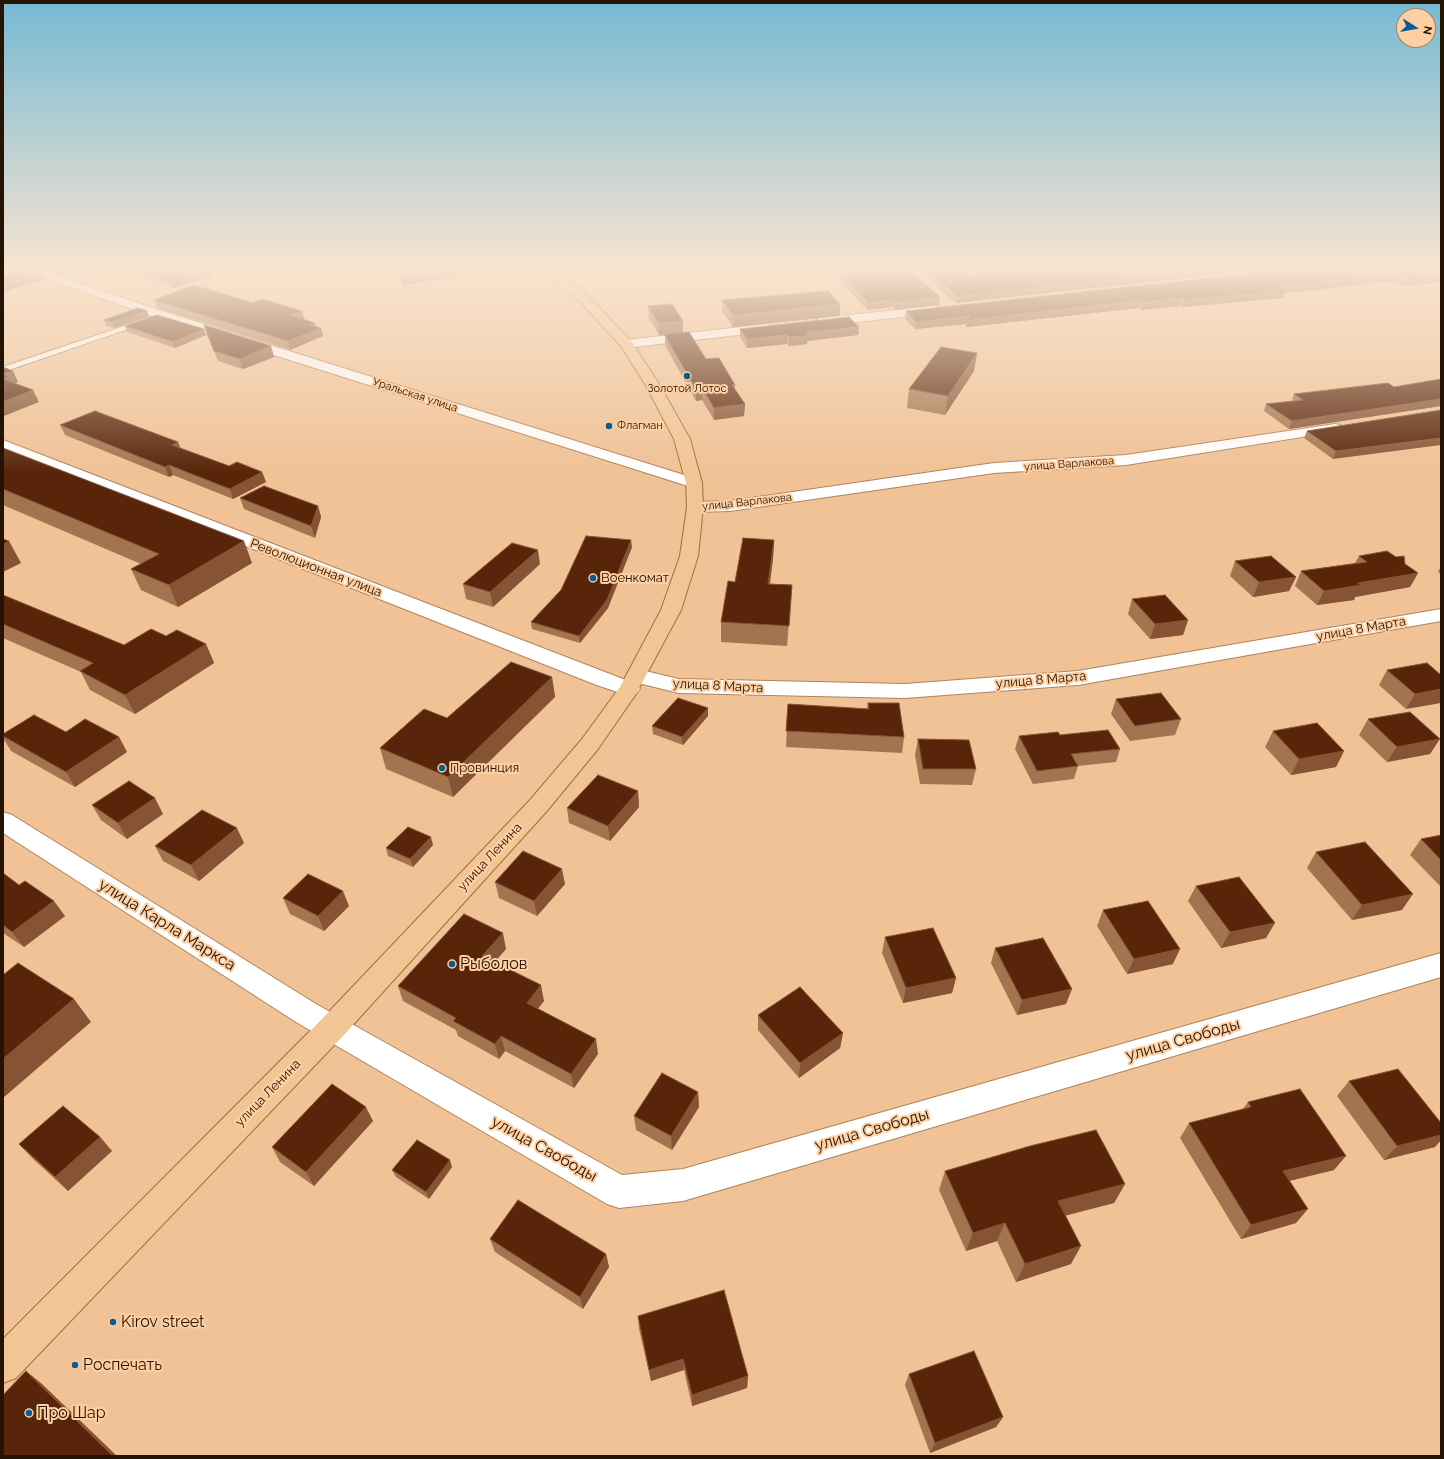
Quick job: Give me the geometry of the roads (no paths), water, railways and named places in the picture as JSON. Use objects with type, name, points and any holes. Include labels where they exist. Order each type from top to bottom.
[{"type":"main road","name":"улица Ленина","points":[[3,1365],[332,1028],[538,806],[590,744],[633,683],[671,610],[689,556],[696,507],[694,483],[682,439],[652,384],[626,344],[619,336]]},
{"type":"street","name":"Уральская улица","points":[[228,336],[694,483]]},
{"type":"street","points":[[626,344],[698,336]]},
{"type":"street","name":"улица Варлакова","points":[[696,507],[730,506],[994,468],[1126,460],[1346,426]]},
{"type":"street","name":"Революционная улица","points":[[3,445],[633,683]]},
{"type":"street","name":"улица 8 Марта","points":[[633,683],[679,686],[905,691],[1055,680],[1078,678],[1441,615]]},
{"type":"street","name":"улица Карла Маркса","points":[[3,822],[332,1028]]},
{"type":"street","name":"улица Свободы","points":[[332,1028],[619,1192],[683,1185],[1441,965]]},
{"type":"lane","points":[[3,370],[104,336]]},
{"type":"place","name":"Золотой Лотос","points":[[687,376]]},
{"type":"place","name":"Флагман","points":[[609,426]]},
{"type":"place","name":"Военкомат","points":[[593,578]]},
{"type":"place","name":"Провинция","points":[[442,768]]},
{"type":"place","name":"Рыболов","points":[[452,964]]},
{"type":"place","name":"Kirov street","points":[[113,1322]]},
{"type":"place","name":"Роспечать","points":[[75,1365]]},
{"type":"place","name":"Про Шар","points":[[29,1413]]}]
